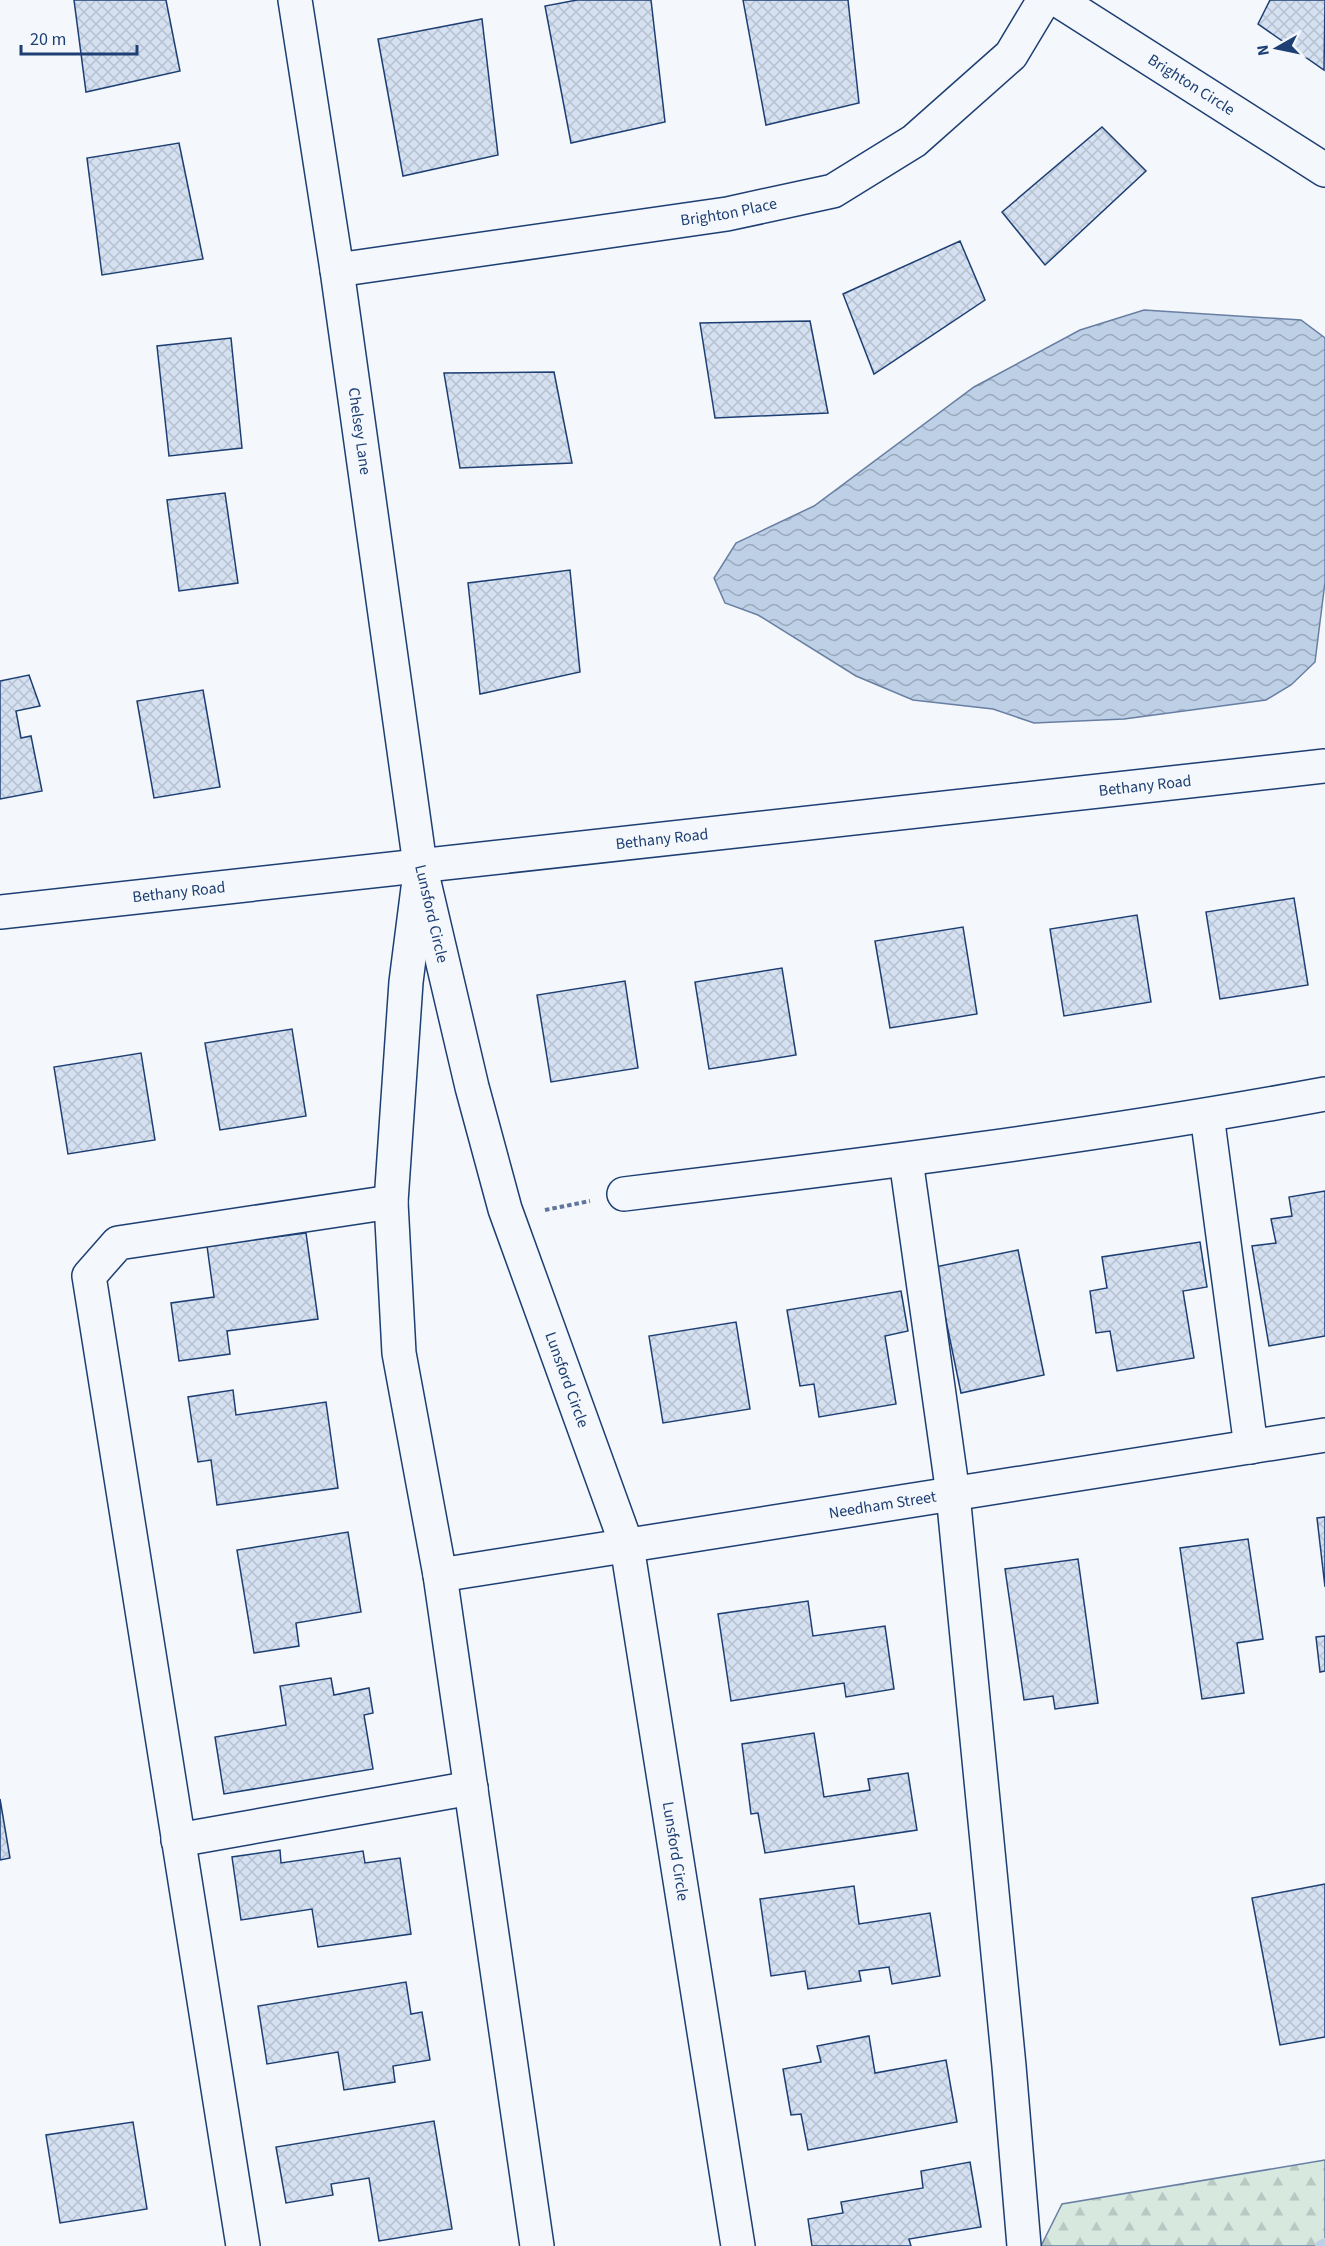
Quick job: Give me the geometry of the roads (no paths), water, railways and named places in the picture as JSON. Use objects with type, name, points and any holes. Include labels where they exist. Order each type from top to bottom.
[{"type":"street","name":"Chelsey Lane","points":[[295,0],[337,270],[420,865]]},
{"type":"street","name":"Brighton Place","points":[[337,270],[727,214],[832,191],[914,141],[1011,55],[1044,0]]},
{"type":"street","name":"Brighton Circle","points":[[1058,0],[1325,170]]},
{"type":"street","name":"Bethany Road","points":[[0,912],[1324,765]]},
{"type":"street","name":"Lunsford Circle","points":[[420,865],[406,982],[391,1202],[399,1353],[440,1575],[537,2246]]},
{"type":"street","name":"Lunsford Circle","points":[[420,865],[472,1088],[508,1218],[627,1546],[738,2246]]},
{"type":"street","points":[[624,1194],[906,1160],[1207,1115],[1325,1094]]},
{"type":"street","points":[[1207,1115],[1251,1447]]},
{"type":"street","points":[[906,1160],[953,1494],[1008,2054],[1024,2246]]},
{"type":"street","points":[[243,2246],[89,1276],[118,1243],[391,1202]]},
{"type":"street","name":"Needham Street","points":[[440,1575],[1325,1435]]},
{"type":"street","points":[[178,1840],[471,1788]]},
{"type":"water","points":[[1144,310],[1301,320],[1325,338],[1325,582],[1315,662],[1291,685],[1266,700],[1124,719],[1034,723],[993,709],[913,700],[856,676],[758,615],[725,603],[714,578],[736,543],[814,506],[974,387],[1080,330]]},
{"type":"waterway","points":[[1321,2246],[1325,2244]]}]
